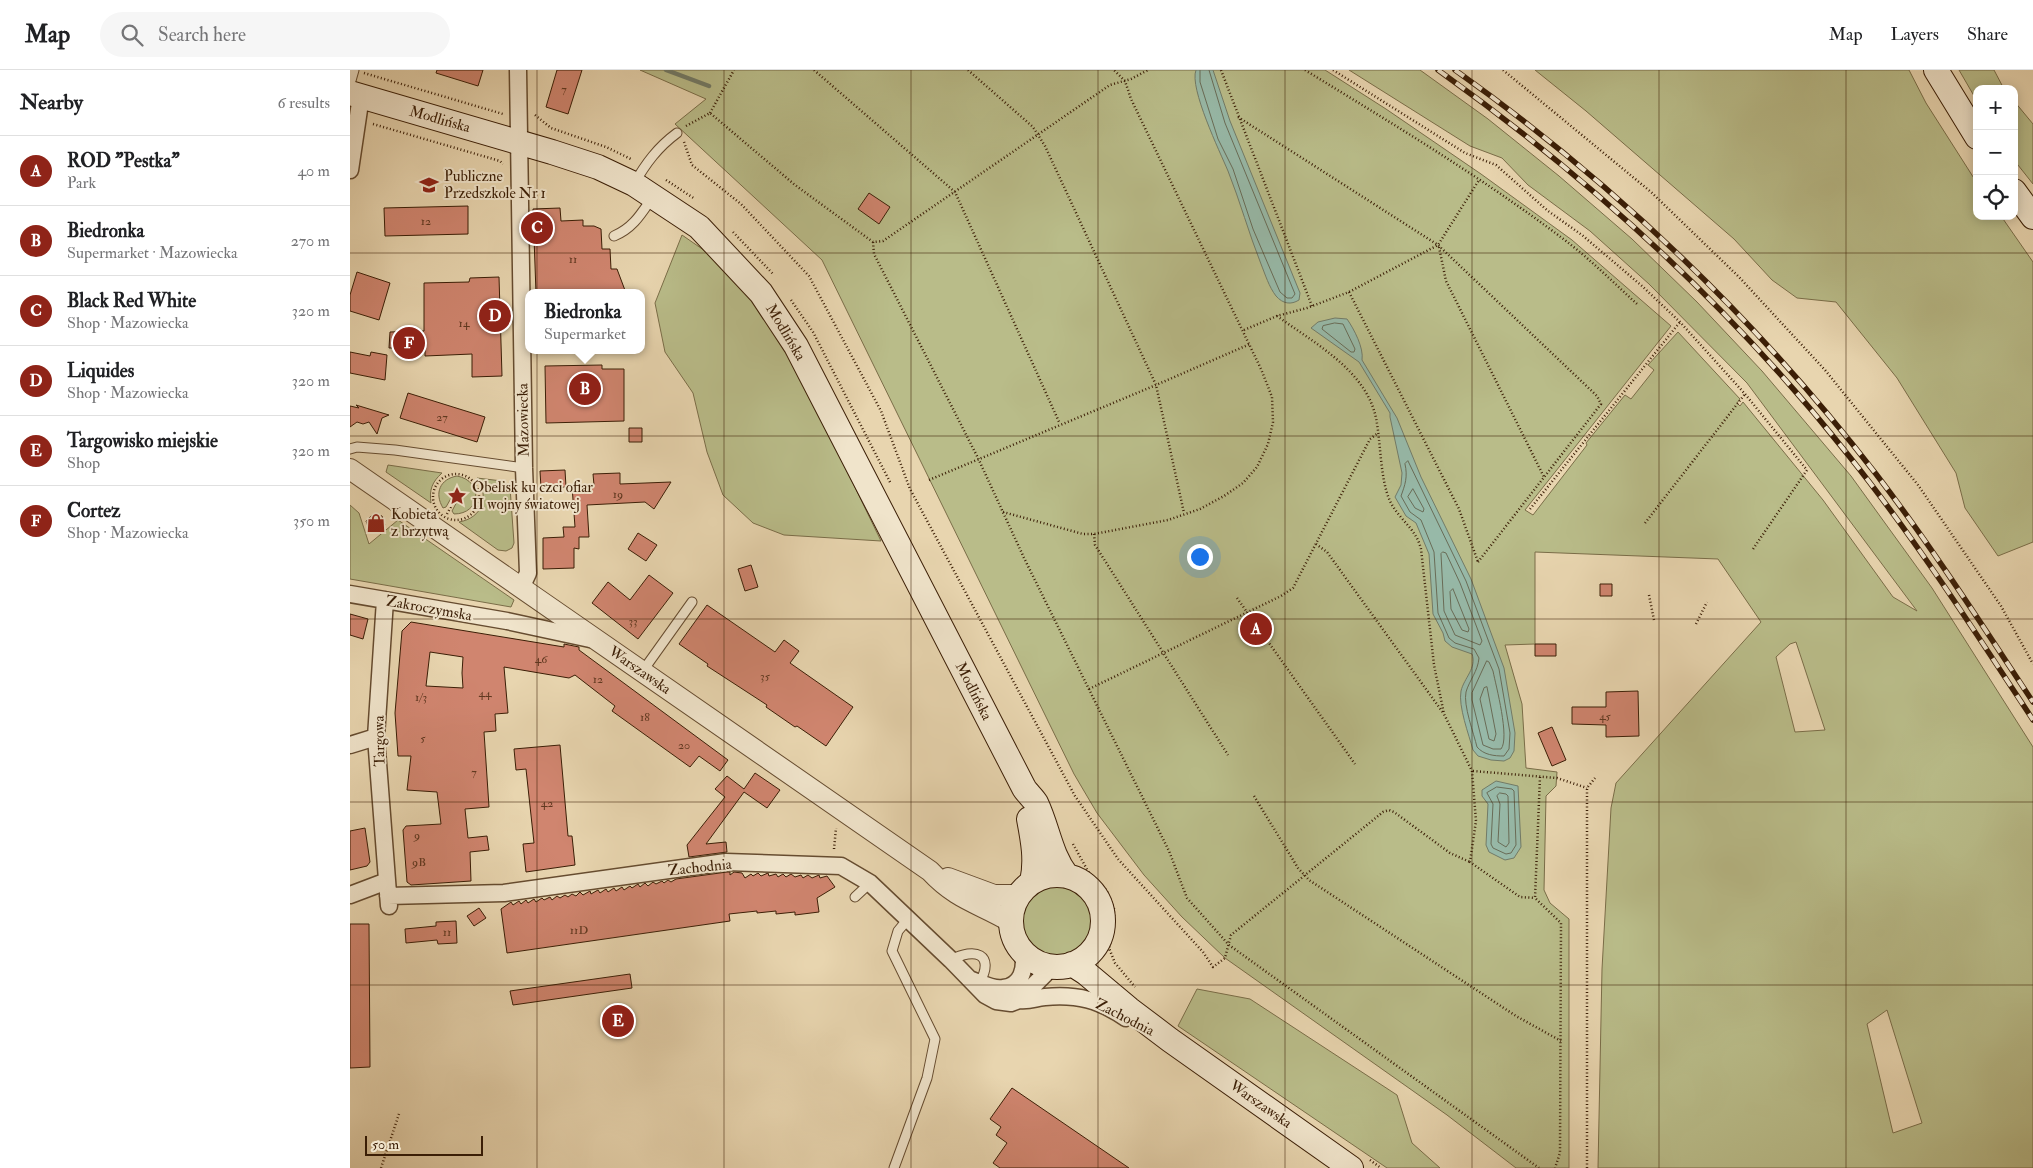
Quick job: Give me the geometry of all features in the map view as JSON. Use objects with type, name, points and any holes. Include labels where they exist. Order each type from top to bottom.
[{"type":"main road","points":[[1936,70],[1973,130]]},
{"type":"main road","name":"Modlińska","points":[[354,91],[598,167],[644,190],[699,227],[712,240],[761,293],[796,346],[1024,788],[1035,803],[1058,865],[1078,874]]},
{"type":"main road","points":[[2018,196],[2033,217]]},
{"type":"main road","name":"Modlińska","points":[[1024,788],[1035,854],[1035,870],[1026,888]]},
{"type":"main road","points":[[1078,874],[1078,880],[1088,887],[1095,896],[1103,918],[1102,930],[1095,945],[1082,959],[1072,964],[1048,966],[1036,962],[1023,952],[1013,934],[1012,910],[1026,888],[1055,875],[1078,874]]},
{"type":"main road","name":"Warszawska","points":[[1095,945],[1107,968],[1170,1040]]},
{"type":"main road","name":"Warszawska","points":[[1072,964],[1090,976],[1170,1040],[1358,1162]]},
{"type":"street","name":"Mazowiecka","points":[[518,70],[524,468],[528,574],[521,588]]},
{"type":"street","points":[[350,170],[354,91]]},
{"type":"street","name":"Warszawska","points":[[350,469],[930,871],[945,887],[965,900],[1011,922]]},
{"type":"street","name":"Zakroczymska","points":[[350,594],[507,621],[568,633],[600,642]]},
{"type":"street","name":"Targowa","points":[[386,600],[376,737],[388,895]]},
{"type":"street","name":"Zakroczymska","points":[[507,621],[531,619],[544,603]]},
{"type":"street","points":[[350,745],[376,737]]},
{"type":"street","name":"Zachodnia","points":[[388,895],[504,893],[726,862],[841,866],[870,883],[975,981],[984,995],[996,1001],[1011,1003],[1019,1000],[1030,1001],[1050,996],[1085,997],[1110,1007],[1129,1020],[1170,1040]]},
{"type":"street","name":"Warszawska","points":[[930,871],[994,895],[1026,888]]},
{"type":"street","points":[[350,895],[388,895]]},
{"type":"street","name":"Zachodnia","points":[[975,981],[1001,989],[1016,984],[1025,964],[1023,952]]},
{"type":"street","points":[[1019,1000],[1045,974],[1048,966]]},
{"type":"lane","points":[[354,70],[354,91]]},
{"type":"lane","points":[[614,236],[626,231],[638,219],[644,190],[646,163],[661,146],[679,131]]},
{"type":"lane","points":[[350,449],[357,447],[395,450],[524,468]]},
{"type":"lane","points":[[642,672],[692,602]]},
{"type":"lane","points":[[855,897],[870,883]]},
{"type":"lane","points":[[894,1168],[927,1078],[935,1039],[892,952],[898,931],[908,919]]},
{"type":"lane","points":[[951,960],[968,953],[975,952],[980,955],[985,961],[986,966],[975,981]]},
{"type":"path","points":[[354,70],[493,111]]},
{"type":"path","points":[[734,70],[710,113],[679,131],[685,142],[692,165],[741,204],[809,276],[881,410],[910,488],[1075,796],[1118,859],[1203,952],[1213,968],[1225,958],[1230,945],[1231,935],[1383,812],[1389,810],[1450,853],[1470,862],[1520,897],[1535,898],[1561,924],[1560,1153],[1555,1168]]},
{"type":"path","points":[[814,70],[955,192],[1060,424]]},
{"type":"path","points":[[968,70],[1033,127],[1045,146],[1156,385],[1184,513]]},
{"type":"path","points":[[1003,512],[1083,534],[1094,534],[1168,520],[1200,509],[1243,483],[1257,467],[1268,444],[1272,422],[1272,397],[1244,330],[1131,99],[1125,81],[1114,70]]},
{"type":"path","points":[[710,113],[795,185],[873,242],[883,241],[1110,85],[1125,81],[1148,70]]},
{"type":"path","points":[[1221,70],[1312,306]]},
{"type":"path","points":[[1304,70],[1479,180],[1568,242],[1637,304]]},
{"type":"path","points":[[1333,70],[1465,153],[1496,166],[1642,286],[1680,322],[1745,394],[1807,470],[1753,548]]},
{"type":"path","points":[[1502,70],[1651,192],[1739,277],[1825,370],[1918,485],[2001,606],[2033,664]]},
{"type":"path","points":[[1238,117],[1438,245],[1597,396],[1601,404],[1478,562],[1459,509],[1349,292]]},
{"type":"path","points":[[1244,330],[1277,316],[1307,308],[1349,292],[1438,245],[1479,180]]},
{"type":"path","points":[[873,242],[874,254],[978,458],[1088,689],[1169,851],[1187,898],[1230,945],[1539,1168]]},
{"type":"path","points":[[1438,245],[1446,281],[1544,477]]},
{"type":"path","points":[[1277,316],[1356,376],[1376,416],[1387,491],[1391,503],[1418,536],[1421,549],[1434,665],[1444,714]]},
{"type":"path","points":[[1530,509],[1680,322]]},
{"type":"path","points":[[929,480],[1250,344]]},
{"type":"path","points":[[1645,522],[1745,394]]},
{"type":"path","points":[[1088,689],[1281,596],[1293,588],[1370,439],[1378,432]]},
{"type":"path","points":[[449,474],[463,474],[475,483],[479,497],[475,510],[456,520],[445,517],[437,510],[434,504],[433,496],[437,483],[449,474]]},
{"type":"path","points":[[445,517],[455,499]]},
{"type":"path","points":[[1094,534],[1095,545],[1228,755]]},
{"type":"path","points":[[1316,544],[1327,552],[1444,714],[1472,771],[1476,821],[1470,862]]},
{"type":"path","points":[[1649,595],[1654,620]]},
{"type":"path","points":[[1237,598],[1355,764]]},
{"type":"path","points":[[1696,624],[1707,602]]},
{"type":"path","points":[[1472,771],[1557,778],[1587,788]]},
{"type":"path","points":[[1535,898],[1540,777]]},
{"type":"path","points":[[1587,1168],[1587,788],[1595,778]]},
{"type":"path","points":[[1254,796],[1298,868],[1309,880],[1516,1016],[1561,1041]]},
{"type":"path","points":[[834,851],[836,828]]},
{"type":"path","points":[[1078,874],[1107,891],[1114,909],[1114,923],[1110,941],[1112,956],[1115,963],[1138,991]]},
{"type":"path","points":[[381,1168],[399,1114]]},
{"type":"path","points":[[1358,1162],[1381,1168]]},
{"type":"green space","points":[[640,70],[1325,70],[1481,174],[1572,240],[1671,326],[1525,510],[1533,515],[1587,445],[1586,443],[1625,395],[1631,399],[1654,370],[1648,365],[1678,332],[1740,399],[1737,403],[1740,406],[1743,402],[1823,500],[1893,597],[1917,611],[1747,383],[1649,284],[1590,231],[1528,185],[1502,158],[1470,146],[1349,70],[1420,70],[1488,119],[1559,176],[1632,239],[1697,302],[1762,371],[1851,476],[1932,588],[2033,747],[2033,1168],[1598,1168],[1602,969],[1611,808],[1616,783],[1761,622],[1718,559],[1535,552],[1535,644],[1505,645],[1522,704],[1526,768],[1557,772],[1556,786],[1546,796],[1544,890],[1550,903],[1569,919],[1569,1168],[1516,1168],[1447,1115],[1225,958],[1182,917],[1144,875],[1097,813],[1074,774],[822,260],[675,124],[706,99]],"holes":[[[1796,642],[1825,730],[1795,732],[1776,657],[1790,644]],[[1887,1010],[1922,1123],[1893,1133],[1867,1024]]]},
{"type":"green space","points":[[1535,70],[1909,70],[1926,103],[1973,177],[1973,220],[2004,220],[2033,262],[2033,542],[1998,556],[1965,508],[1956,473],[1897,378],[1836,302],[1797,298],[1772,280],[1734,239],[1586,111]]},
{"type":"green space","points":[[1959,70],[1994,70],[2002,85],[1973,85],[1973,94]]},
{"type":"green space","points":[[2018,106],[2033,124],[2033,184],[2018,165]]},
{"type":"green space","points":[[682,235],[721,262],[757,298],[786,345],[881,541],[784,535],[753,523],[723,495],[707,452],[693,393],[665,352],[655,303]]},
{"type":"green space","points":[[388,465],[442,473],[432,486],[430,494],[431,503],[386,472]]},
{"type":"green space","points":[[457,476],[466,479],[472,484],[476,497],[470,509],[463,513],[454,514],[452,511],[460,496],[454,493],[446,507],[443,508],[439,492],[446,480]]},
{"type":"green space","points":[[477,478],[502,481],[510,487],[514,543],[512,548],[506,551],[498,550],[459,522],[473,516],[482,506],[483,492]]},
{"type":"green space","points":[[350,505],[359,513],[369,544],[398,520],[514,600],[511,607],[350,579]]},
{"type":"green space","points":[[1050,886],[1064,886],[1077,892],[1086,901],[1092,914],[1090,934],[1082,946],[1064,956],[1050,956],[1037,950],[1028,941],[1022,928],[1022,914],[1028,901],[1037,892]]},
{"type":"green space","points":[[1197,989],[1250,999],[1397,1095],[1412,1143],[1440,1168],[1387,1168],[1178,1026]]},
{"type":"water","points":[[1196,70],[1213,70],[1230,121],[1300,293],[1299,300],[1296,302],[1287,303],[1281,301],[1267,280],[1228,171],[1201,105],[1195,79]]},
{"type":"water","points":[[1335,318],[1347,319],[1355,333],[1360,344],[1362,360],[1397,418],[1421,477],[1471,579],[1504,668],[1515,733],[1514,751],[1510,758],[1504,761],[1478,756],[1473,750],[1462,712],[1460,697],[1473,664],[1472,654],[1452,647],[1445,641],[1433,614],[1429,554],[1416,523],[1406,516],[1395,497],[1401,485],[1402,473],[1390,413],[1359,362],[1311,328],[1318,322]]},
{"type":"water","points":[[1496,781],[1518,786],[1521,847],[1514,858],[1505,860],[1489,852],[1486,845],[1488,804],[1482,796],[1482,790]]},
{"type":"building","points":[[437,70],[483,70],[478,86],[436,73]]},
{"type":"building","points":[[557,70],[582,70],[568,114],[546,107]]},
{"type":"building","points":[[869,193],[890,207],[879,224],[858,209]]},
{"type":"building","points":[[468,206],[468,234],[385,236],[384,208]]},
{"type":"building","points":[[560,208],[561,221],[583,220],[583,226],[594,226],[601,229],[602,249],[610,249],[611,269],[617,269],[624,289],[536,289],[533,209]]},
{"type":"building","points":[[357,272],[390,283],[379,320],[350,311],[350,295]]},
{"type":"building","points":[[499,277],[502,376],[472,377],[472,354],[425,356],[425,348],[389,348],[390,332],[424,331],[424,283],[469,282],[470,278]]},
{"type":"building","points":[[350,352],[370,356],[371,352],[387,355],[385,380],[350,373]]},
{"type":"building","points":[[602,365],[602,369],[624,369],[624,421],[546,423],[545,366]]},
{"type":"building","points":[[408,393],[485,417],[477,442],[400,418]]},
{"type":"building","points":[[356,405],[389,415],[382,418],[377,434],[369,422],[363,424],[357,422],[350,427],[350,406],[359,408]]},
{"type":"building","points":[[629,428],[642,428],[642,442],[629,442]]},
{"type":"building","points":[[565,470],[566,487],[541,488],[540,471]]},
{"type":"building","points":[[620,473],[620,484],[671,482],[654,509],[645,502],[587,505],[589,537],[579,537],[579,549],[574,548],[574,568],[543,569],[543,538],[564,537],[563,527],[575,527],[572,486],[594,485],[593,474]]},
{"type":"building","name":"Kobieta z brzytwą","points":[[373,514],[382,516],[385,525],[379,532],[369,530],[366,521]]},
{"type":"building","points":[[638,533],[657,545],[646,561],[628,549]]},
{"type":"building","points":[[751,565],[758,587],[745,591],[738,569]]},
{"type":"building","points":[[649,575],[673,593],[638,639],[592,603],[608,582],[630,600]]},
{"type":"building","points":[[1600,584],[1612,584],[1612,596],[1600,596]]},
{"type":"building","points":[[707,605],[775,652],[784,640],[799,651],[790,663],[853,707],[826,746],[766,707],[767,705],[707,666],[708,664],[679,644]]},
{"type":"building","points":[[350,614],[368,619],[363,639],[350,635]]},
{"type":"building","points":[[411,622],[564,647],[564,644],[579,647],[579,650],[728,760],[720,771],[699,756],[690,767],[612,711],[615,706],[575,675],[569,678],[504,667],[508,713],[495,714],[496,731],[484,732],[489,807],[465,809],[468,838],[487,836],[489,850],[470,852],[471,881],[411,885],[407,882],[403,830],[406,826],[441,824],[437,792],[407,790],[411,756],[398,756],[395,713],[402,631]],"holes":[[[430,652],[463,657],[463,688],[426,686]]]},
{"type":"building","points":[[1535,644],[1556,644],[1556,656],[1535,656]]},
{"type":"building","points":[[1638,691],[1639,736],[1606,737],[1606,725],[1572,724],[1572,707],[1606,707],[1606,692]]},
{"type":"building","points":[[1552,727],[1566,760],[1552,766],[1538,733]]},
{"type":"building","points":[[560,745],[568,836],[572,836],[575,865],[526,872],[523,844],[534,843],[526,769],[516,770],[514,749]]},
{"type":"building","points":[[755,773],[780,790],[767,808],[744,792],[706,844],[726,842],[727,852],[689,857],[687,845],[725,797],[715,789],[727,776],[744,789]]},
{"type":"building","points":[[365,828],[370,862],[367,866],[350,870],[350,831]]},
{"type":"building","points":[[730,872],[730,875],[734,872],[742,873],[745,878],[751,874],[753,876],[758,873],[761,876],[768,873],[769,876],[776,874],[778,877],[783,874],[786,877],[791,874],[795,877],[801,875],[803,878],[808,875],[812,878],[819,875],[820,878],[827,876],[835,887],[817,898],[819,912],[795,915],[795,912],[776,914],[776,911],[729,914],[730,921],[507,953],[501,909],[511,902],[513,905],[519,901],[521,904],[526,900],[528,903],[534,899],[536,902],[542,898],[544,900],[550,897],[552,900],[557,896],[560,898],[565,895],[568,897],[572,894],[576,896],[580,892],[583,895],[590,891],[591,894],[598,890],[600,893],[606,889],[608,892],[614,888],[616,891],[622,887],[624,890],[638,884],[640,887],[645,883],[648,886],[653,882],[656,884],[662,881],[664,883],[668,880],[671,882],[676,879]]},
{"type":"building","points":[[479,908],[486,918],[474,926],[467,916]]},
{"type":"building","points":[[456,921],[457,943],[438,944],[437,940],[406,943],[405,929],[436,926],[436,922]]},
{"type":"building","points":[[350,924],[369,924],[370,1067],[350,1068]]},
{"type":"building","points":[[630,974],[632,988],[513,1005],[510,991]]},
{"type":"building","points":[[1012,1088],[1129,1168],[1000,1168],[993,1163],[1007,1143],[996,1135],[1001,1127],[990,1119]]},
{"type":"waterway","points":[[666,70],[709,86]]},
{"type":"railway","points":[[1438,70],[1495,112],[1605,201],[1708,298],[1757,349],[1804,401],[1898,520],[2033,720]]},
{"type":"railway","points":[[1455,70],[1514,113],[1626,207],[1680,256],[1782,361],[1830,417],[1897,502],[1956,586],[2033,702]]},
{"type":"place","name":"Publiczne Przedszkole Nr 1","points":[[429,185]]},
{"type":"place","name":"Black Red White","points":[[537,228]]},
{"type":"place","name":"Liquides","points":[[495,316]]},
{"type":"place","name":"Cortez","points":[[409,343]]},
{"type":"place","name":"Biedronka","points":[[585,389]]},
{"type":"place","name":"Obelisk ku czci ofiar II wojny światowej","points":[[457,496]]},
{"type":"place","name":"Kobieta z brzytwą","points":[[376,523]]},
{"type":"place","name":"ROD \"Pestka\"","points":[[1256,629]]},
{"type":"place","name":"Targowisko miejskie","points":[[618,1021]]}]
